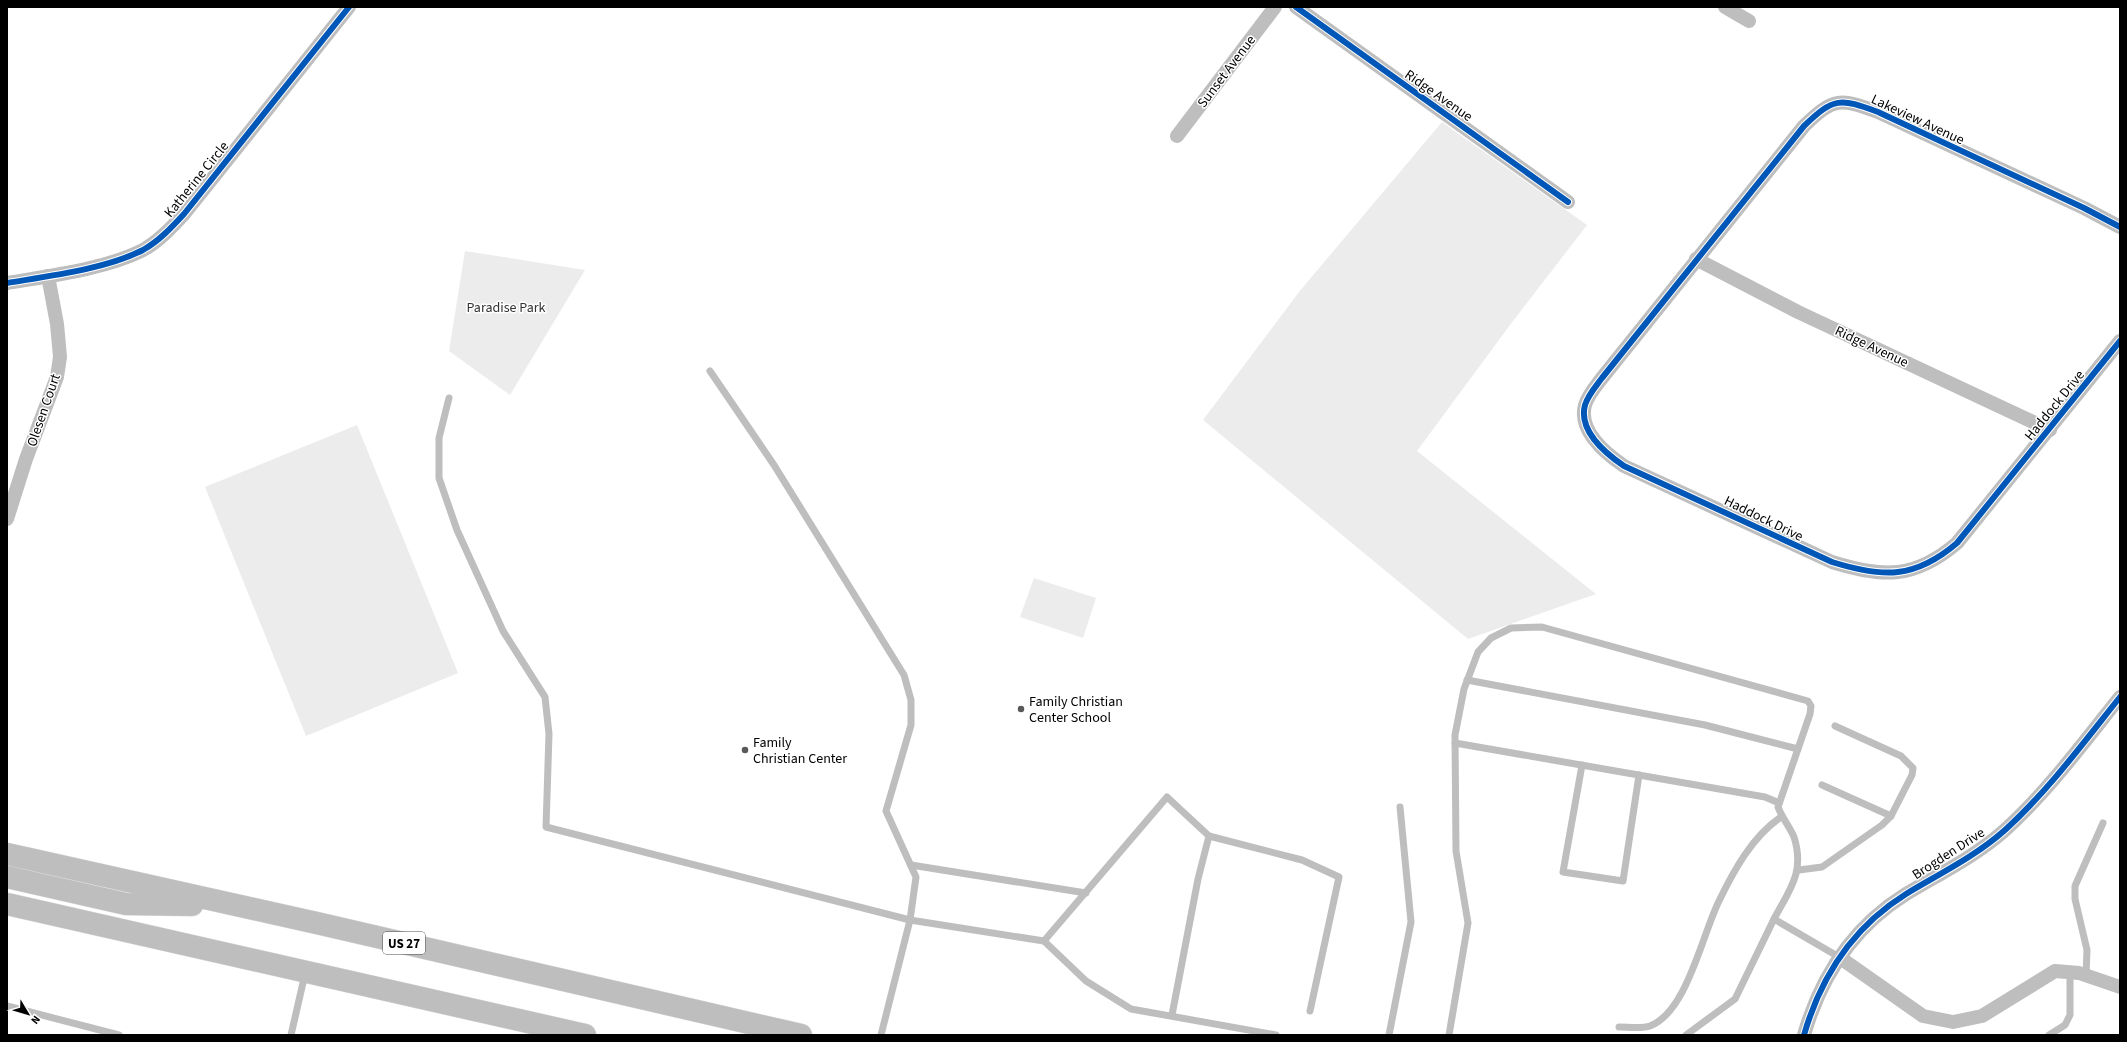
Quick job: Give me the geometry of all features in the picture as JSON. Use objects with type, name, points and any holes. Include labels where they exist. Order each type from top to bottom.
[{"type":"highway","name":"US 27","points":[[7,854],[801,1035]]},
{"type":"highway","points":[[7,877],[126,904],[239,906]]},
{"type":"highway","points":[[7,904],[586,1035]]},
{"type":"street","name":"Katherine Circle","points":[[7,283],[48,276],[128,257],[144,249],[167,232],[184,214],[349,7]]},
{"type":"street","name":"Sunset Avenue","points":[[1177,136],[1275,7]]},
{"type":"street","name":"Ridge Avenue","points":[[1296,7],[1568,202]]},
{"type":"street","points":[[1725,7],[1749,21]]},
{"type":"street","name":"Lakeview Avenue","points":[[1738,207],[1804,126],[1818,112],[1831,104],[1852,102],[1878,112],[2084,208],[2120,227]]},
{"type":"street","name":"Haddock Drive","points":[[1738,207],[1602,378],[1585,405],[1586,423],[1593,438],[1607,454],[1624,466],[1832,562],[1862,571],[1882,573],[1906,571],[1923,566],[1944,554],[1957,543],[2050,430],[2120,341]]},
{"type":"street","name":"Ridge Avenue","points":[[1696,260],[1798,312],[2050,430]]},
{"type":"street","name":"Olesen Court","points":[[7,519],[26,459],[57,377],[60,357],[57,324],[48,276]]},
{"type":"street","name":"Brogden Drive","points":[[1804,1035],[1812,1008],[1823,983],[1839,957],[1856,936],[1879,914],[1904,895],[1980,849],[2004,830],[2034,801],[2120,697]]},
{"type":"street","points":[[1839,957],[1923,1016],[1953,1022],[1982,1016],[2055,971],[2070,972],[2086,976],[2120,988]]},
{"type":"lane","points":[[710,371],[774,465],[904,675],[911,700],[911,726],[886,811],[916,877],[910,920],[881,1035]]},
{"type":"lane","points":[[449,398],[438,438],[439,478],[457,530],[503,631],[545,697],[549,734],[546,827],[910,920],[1044,941],[1086,981],[1131,1009],[1172,1015],[1276,1035]]},
{"type":"lane","points":[[1449,1035],[1468,923],[1456,850],[1455,743],[1462,697],[1478,652],[1490,638],[1511,628],[1542,627],[1808,701],[1811,706],[1810,714],[1778,807],[1793,836],[1799,858],[1799,870],[1735,1000],[1686,1035]]},
{"type":"lane","points":[[1468,680],[1705,725],[1798,749]]},
{"type":"lane","points":[[1799,870],[1822,867],[1882,824],[1891,816],[1912,775],[1913,768],[1900,756],[1835,726]]},
{"type":"lane","points":[[1455,743],[1765,797],[1779,803]]},
{"type":"lane","points":[[1582,765],[1563,872],[1623,881],[1639,775]]},
{"type":"lane","points":[[1822,785],[1891,816]]},
{"type":"lane","points":[[1044,941],[1167,797],[1209,836],[1302,860],[1339,877],[1310,1011]]},
{"type":"lane","points":[[1389,1035],[1412,922],[1400,807]]},
{"type":"lane","points":[[1620,1027],[1649,1027],[1657,1022],[1670,1009],[1681,995],[1718,902],[1740,861],[1769,826],[1782,817]]},
{"type":"lane","points":[[2086,976],[2087,950],[2075,899],[2075,886],[2102,823]]},
{"type":"lane","points":[[1172,1015],[1198,879],[1209,836]]},
{"type":"lane","points":[[911,864],[1086,892]]},
{"type":"lane","points":[[1774,919],[1839,957]]},
{"type":"lane","points":[[291,1035],[306,972]]},
{"type":"lane","points":[[2049,1035],[2065,1025],[2070,1015],[2070,972]]},
{"type":"lane","points":[[7,1007],[107,1034],[120,1035]]},
{"type":"green space","points":[[1442,122],[1587,225],[1510,325],[1417,451],[1596,594],[1468,639],[1203,420],[1299,292]]},
{"type":"green space","name":"Paradise Park","points":[[465,251],[585,270],[510,395],[449,351]]},
{"type":"green space","points":[[357,425],[458,673],[306,736],[205,487]]},
{"type":"green space","points":[[1034,578],[1096,598],[1083,638],[1020,617]]},
{"type":"cycle path","points":[[7,283],[95,267],[128,257],[143,250],[160,238],[184,214],[349,7]]},
{"type":"cycle path","points":[[1296,7],[1568,202]]},
{"type":"cycle path","points":[[2120,227],[2084,208],[1878,112],[1855,104],[1838,103],[1831,105],[1814,116],[1804,126],[1602,378],[1592,391],[1585,405],[1585,424],[1601,448],[1624,466],[1832,562],[1867,571],[1883,573],[1898,572],[1912,569],[1927,563],[1942,555],[1957,543],[2120,341]]},
{"type":"cycle path","points":[[1804,1035],[1811,1013],[1830,973],[1855,938],[1887,907],[1970,856],[2005,830],[2051,783],[2120,697]]},
{"type":"place","name":"Family Christian Center School","points":[[1021,709]]},
{"type":"place","name":"Family Christian Center","points":[[745,750]]}]
